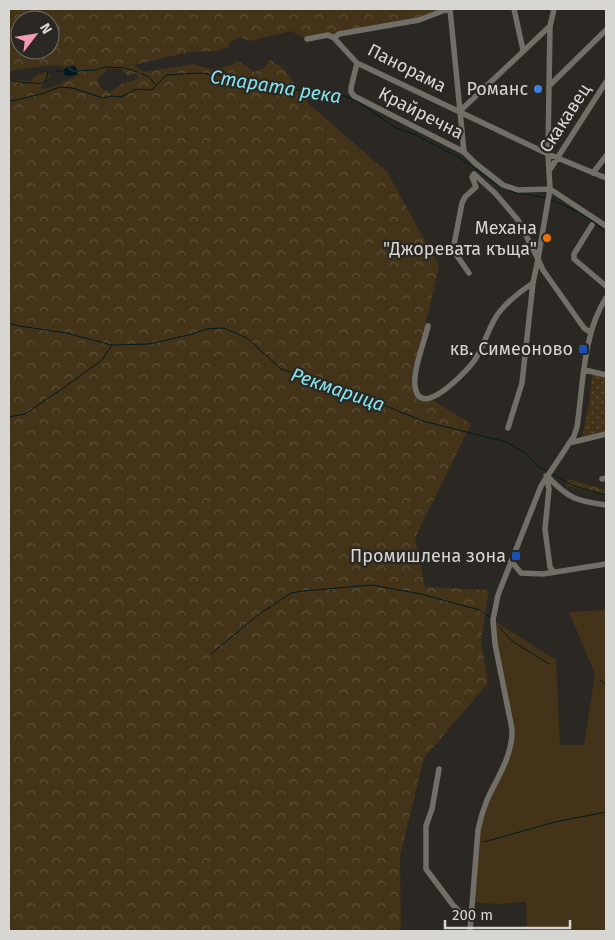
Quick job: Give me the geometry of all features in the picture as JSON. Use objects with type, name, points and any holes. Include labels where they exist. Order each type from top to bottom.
[{"type":"street","points":[[307,39],[328,35],[334,38],[340,34],[419,20],[449,9],[464,152]]},
{"type":"street","points":[[514,9],[523,50]]},
{"type":"street","points":[[508,428],[522,383],[533,283],[550,189],[548,86],[550,26],[554,9]]},
{"type":"street","points":[[460,111],[550,26]]},
{"type":"street","points":[[548,86],[606,30]]},
{"type":"street","name":"Панорама","points":[[334,38],[357,63],[548,154],[606,178]]},
{"type":"street","name":"Крайречна","points":[[357,63],[351,88],[354,96],[464,152],[489,174],[511,189],[550,189]]},
{"type":"street","name":"Скакавец","points":[[549,171],[606,82]]},
{"type":"street","points":[[593,173],[606,156]]},
{"type":"street","points":[[469,273],[453,250],[462,203],[465,197],[476,187],[472,177],[475,174],[495,193],[518,220],[543,270],[578,320],[591,333]]},
{"type":"street","points":[[550,189],[606,226]]},
{"type":"street","points":[[592,226],[574,254],[574,258],[606,286]]},
{"type":"street","points":[[428,326],[415,376],[415,388],[418,395],[424,399],[432,398],[455,382],[474,361],[500,311],[523,289],[533,283]]},
{"type":"street","points":[[470,931],[480,822],[487,800],[509,754],[512,742],[512,729],[495,644],[493,620],[498,595],[548,473],[569,443],[577,427],[591,333],[598,312],[606,298]]},
{"type":"street","points":[[584,370],[606,375]]},
{"type":"street","points":[[569,443],[606,434]]},
{"type":"street","points":[[548,473],[557,487],[570,497],[580,501],[606,505]]},
{"type":"street","points":[[548,473],[549,489],[546,529],[550,567],[553,571]]},
{"type":"street","points":[[511,561],[521,572],[543,574],[606,564]]},
{"type":"street","points":[[439,769],[432,809],[426,826],[426,869],[460,912],[472,913]]},
{"type":"green space","points":[[9,9],[448,9],[419,20],[334,38],[307,39],[291,31],[250,41],[240,37],[229,43],[228,47],[218,51],[190,52],[133,65],[144,72],[193,64],[213,70],[232,65],[236,61],[254,72],[264,68],[270,60],[284,69],[309,104],[387,172],[439,266],[413,379],[419,392],[471,424],[415,538],[425,587],[489,590],[481,641],[488,683],[424,758],[400,856],[401,931],[9,931]],"holes":[[[54,65],[64,67],[75,65],[79,75],[56,86],[43,89],[40,86],[48,79],[50,74],[42,73],[31,81],[15,80],[9,77],[10,72]],[[107,69],[121,69],[128,76],[136,73],[138,78],[121,84],[111,92],[101,89],[97,79]]]},
{"type":"green space","points":[[592,374],[606,377],[606,431],[582,437],[589,405]]},
{"type":"green space","points":[[568,479],[606,490],[606,495],[567,486],[566,481]]},
{"type":"green space","points":[[606,610],[606,931],[527,931],[526,902],[497,904],[472,902],[478,830],[513,742],[493,620],[556,660],[560,745],[584,745],[595,674],[569,612]]},
{"type":"water","points":[[73,66],[77,69],[77,74],[64,75],[64,69]]},
{"type":"waterway","points":[[77,71],[95,70],[105,67],[125,68],[137,72]]},
{"type":"waterway","points":[[56,71],[63,71]]},
{"type":"waterway","points":[[9,79],[40,84],[46,81],[48,72]]},
{"type":"waterway","name":"Старата река","points":[[9,100],[12,101],[41,94],[60,87],[72,88],[103,98],[121,97],[136,89],[152,90],[166,75],[199,73],[252,79],[305,92],[337,93],[357,101],[394,127],[416,135],[460,158],[501,187]]},
{"type":"waterway","points":[[142,74],[149,77],[155,84]]},
{"type":"waterway","name":"Старата река","points":[[504,188],[513,192],[546,198]]},
{"type":"waterway","name":"Старата река","points":[[550,200],[581,214],[597,224],[606,234]]},
{"type":"waterway","name":"Рекмарица","points":[[9,323],[66,333],[112,345],[149,344],[193,334],[206,329],[224,328],[247,338],[281,369],[337,386],[423,421],[506,442],[524,452],[539,467],[548,472]]},
{"type":"waterway","points":[[9,417],[25,414],[66,386],[102,360],[112,345]]},
{"type":"waterway","name":"Рекмарица","points":[[552,474],[574,486],[606,495]]},
{"type":"waterway","points":[[211,654],[258,615],[291,593],[303,591],[372,585],[421,594],[480,610],[490,617]]},
{"type":"waterway","points":[[499,627],[512,641],[549,664]]},
{"type":"waterway","points":[[600,680],[606,685]]},
{"type":"waterway","points":[[484,842],[555,822],[606,812]]},
{"type":"place","name":"Романс","points":[[538,89]]},
{"type":"place","name":"Механа \"Джоревата къща\"","points":[[547,238]]},
{"type":"place","name":"кв. Симеоново","points":[[583,349]]},
{"type":"place","name":"Промишлена зона","points":[[516,556]]}]
